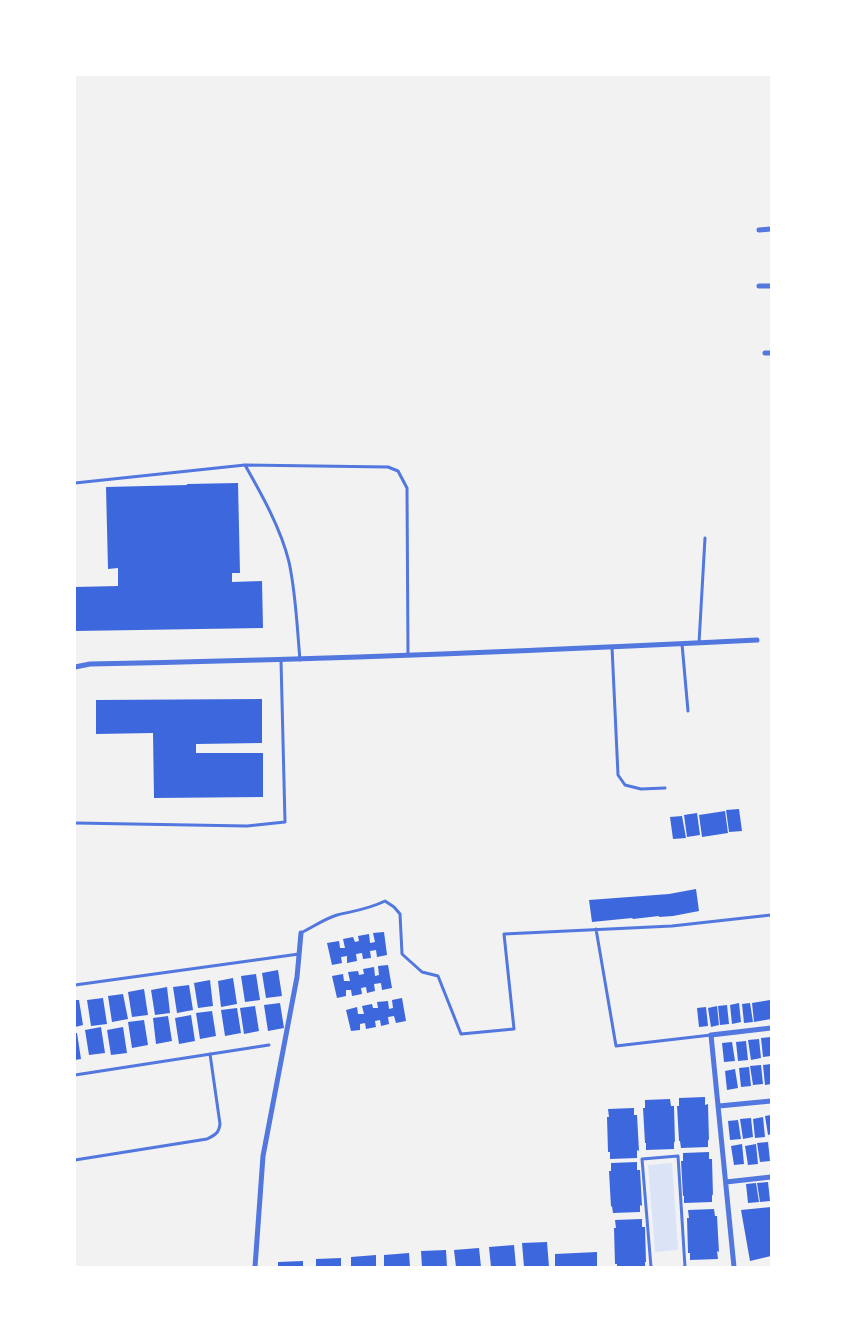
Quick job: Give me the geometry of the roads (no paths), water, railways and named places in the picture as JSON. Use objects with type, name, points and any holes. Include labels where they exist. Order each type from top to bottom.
[{"type":"street","points":[[759,230],[771,229]]},
{"type":"street","points":[[759,286],[771,286]]},
{"type":"street","points":[[75,667],[90,664],[300,660],[757,640]]},
{"type":"street","points":[[255,1267],[263,1156],[297,977],[301,933]]},
{"type":"street","points":[[734,1267],[711,1035],[771,1028]]},
{"type":"street","points":[[718,1106],[771,1101]]},
{"type":"street","points":[[726,1182],[771,1177]]},
{"type":"lane","points":[[75,483],[245,465],[388,467],[398,471],[407,489],[408,656]]},
{"type":"lane","points":[[245,465],[263,495],[288,560],[296,605],[300,660]]},
{"type":"lane","points":[[699,643],[705,538]]},
{"type":"lane","points":[[682,644],[688,711]]},
{"type":"lane","points":[[612,647],[618,775],[625,785],[641,789],[665,788]]},
{"type":"lane","points":[[75,823],[247,826],[285,822],[281,660]]},
{"type":"lane","points":[[301,933],[328,918],[357,912],[385,901],[400,914],[402,954],[422,972],[438,976],[461,1034],[514,1029],[504,934],[672,926],[771,915]]},
{"type":"lane","points":[[596,929],[616,1046],[711,1035]]},
{"type":"lane","points":[[75,985],[300,953]]},
{"type":"lane","points":[[75,1075],[269,1045]]},
{"type":"lane","points":[[75,1160],[207,1138],[216,1134],[220,1124],[210,1054]]},
{"type":"lane","points":[[651,1267],[642,1160],[678,1156],[685,1267]]}]
